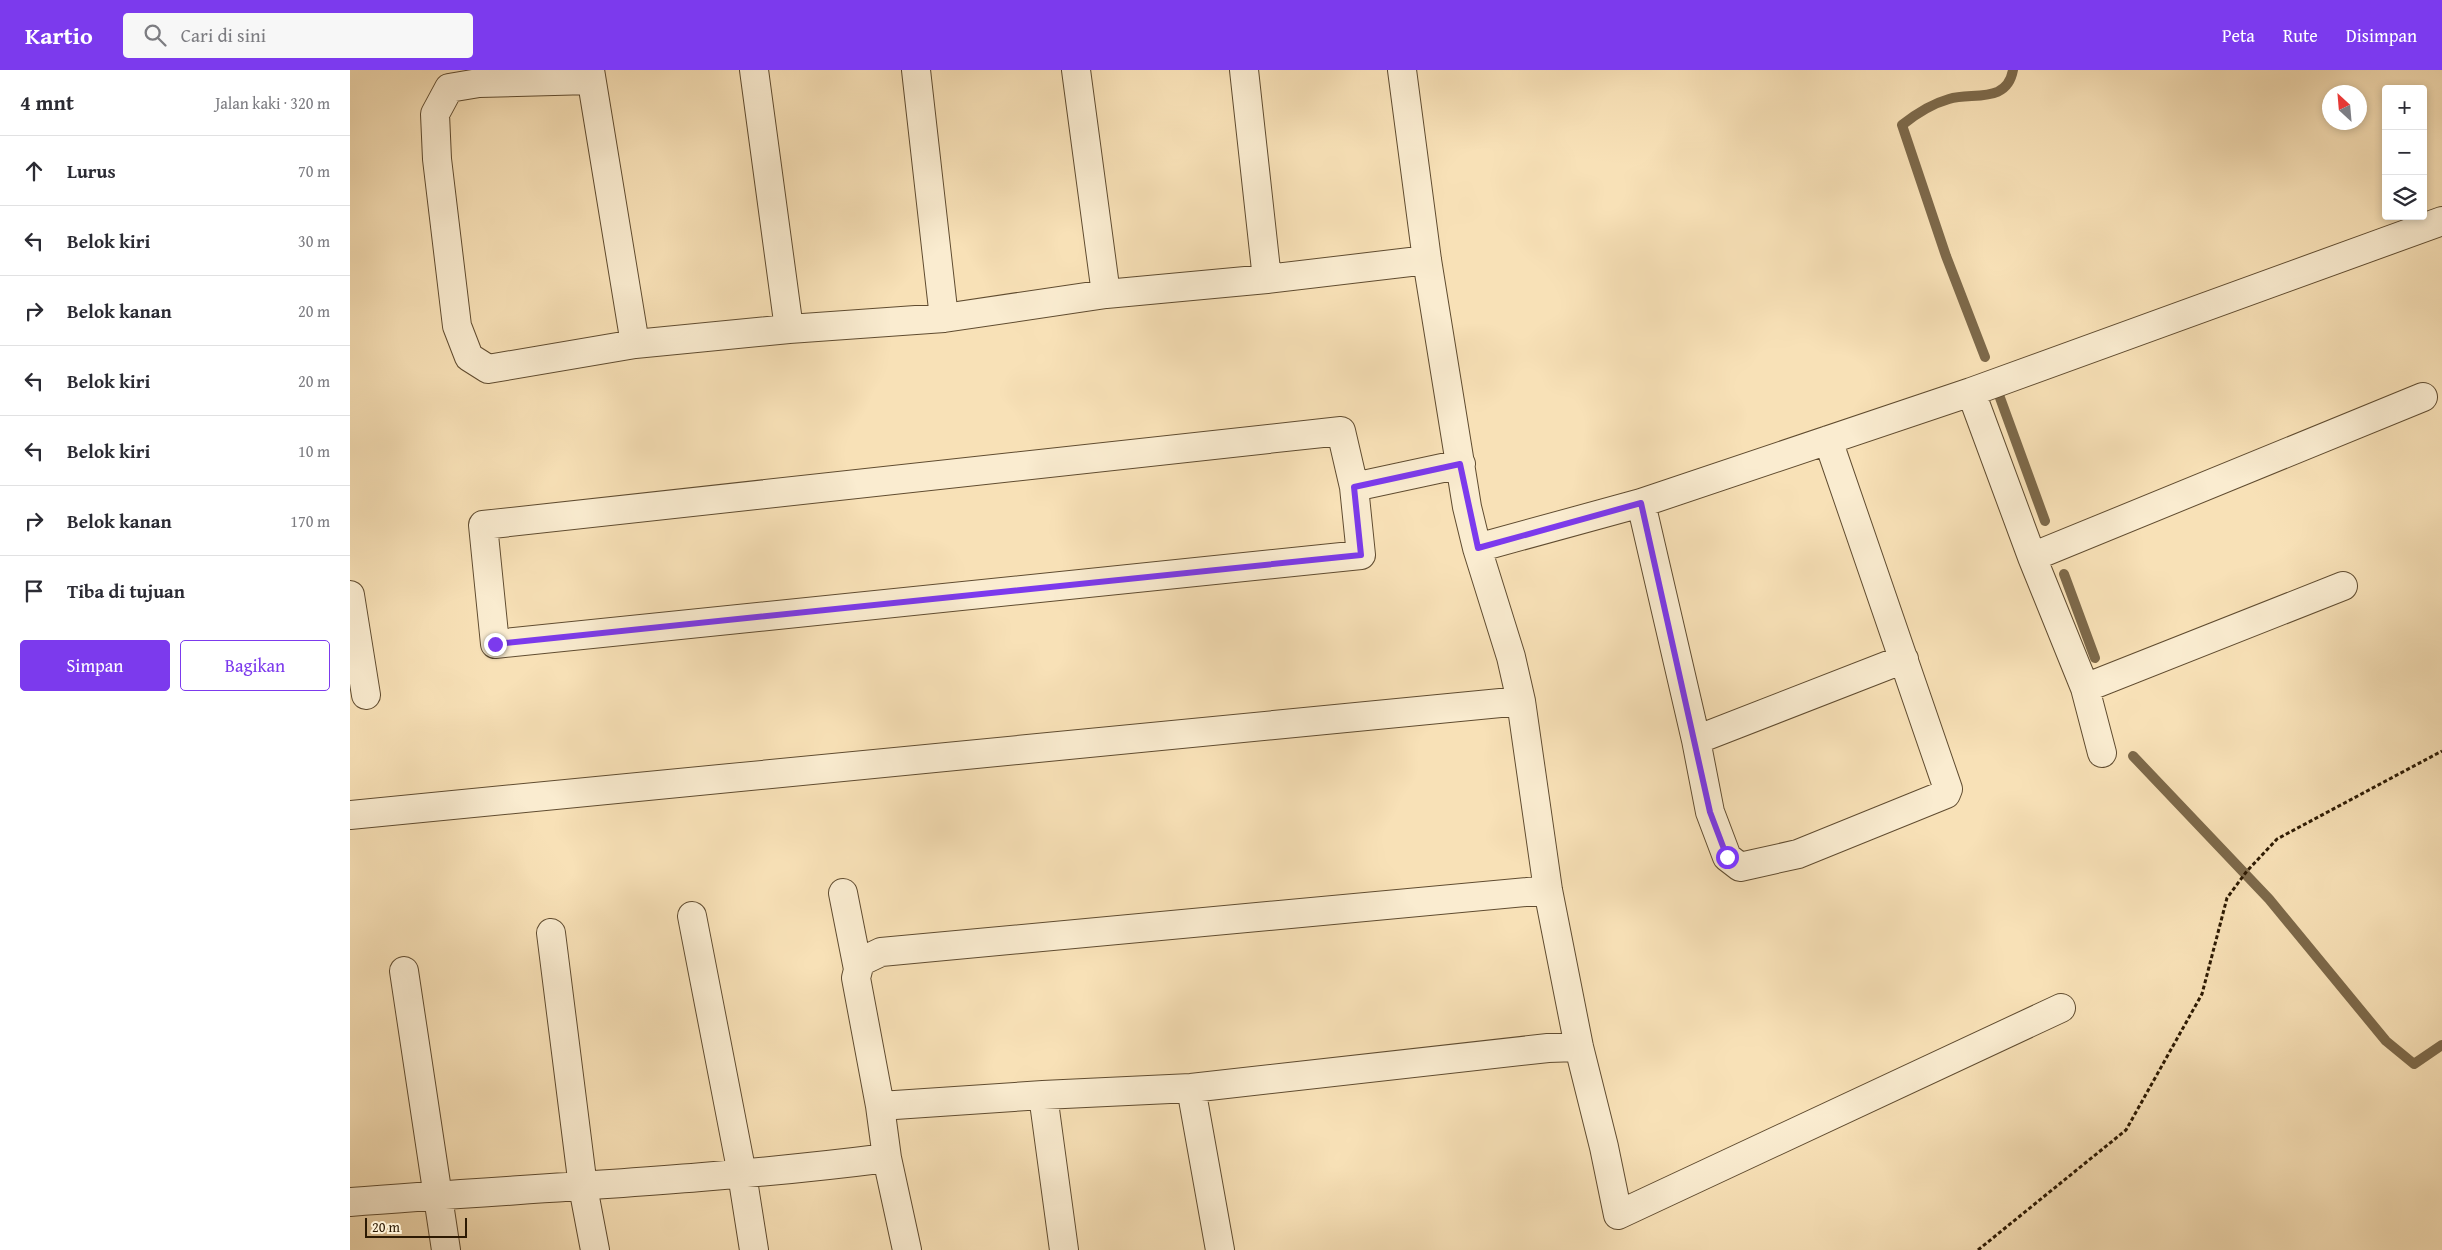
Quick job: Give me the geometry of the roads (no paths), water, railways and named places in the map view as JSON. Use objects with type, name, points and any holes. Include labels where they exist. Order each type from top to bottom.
[{"type":"street","points":[[754,70],[789,329]]},
{"type":"street","points":[[916,70],[944,318]]},
{"type":"street","points":[[1076,70],[1106,294]]},
{"type":"street","points":[[1244,70],[1268,279]]},
{"type":"street","points":[[1402,70],[1427,260],[1460,464],[1478,548],[1511,657],[1521,701],[1548,890],[1579,1047],[1604,1147],[1618,1215],[2061,1008]]},
{"type":"street","points":[[635,344],[590,75],[479,83],[449,88],[436,114],[437,160],[457,326],[469,357],[488,369],[635,344],[789,329],[944,318],[1106,294],[1268,279],[1427,260]]},
{"type":"street","points":[[1478,548],[1641,503],[1971,392],[2442,221]]},
{"type":"street","points":[[1971,392],[2032,557],[2085,688],[2102,753]]},
{"type":"street","points":[[2032,557],[2423,397]]},
{"type":"street","points":[[1341,431],[1354,487],[1361,555],[495,644],[483,524],[1341,431]]},
{"type":"street","points":[[1641,503],[1696,740],[1710,812],[1727,857],[1740,867],[1798,854],[1946,794],[1948,785],[1828,440]]},
{"type":"street","points":[[1354,487],[1460,464]]},
{"type":"street","points":[[2085,688],[2343,586]]},
{"type":"street","points":[[350,596],[352,624],[366,695]]},
{"type":"street","points":[[1696,740],[1904,659]]},
{"type":"street","points":[[350,815],[1521,701]]},
{"type":"street","points":[[907,1250],[887,1158],[880,1106],[856,978],[860,962],[881,952],[1548,890]]},
{"type":"street","points":[[843,893],[858,969]]},
{"type":"street","points":[[692,916],[742,1174],[754,1250]]},
{"type":"street","points":[[551,933],[583,1187],[595,1250]]},
{"type":"street","points":[[404,971],[436,1195],[446,1250]]},
{"type":"street","points":[[880,1106],[1043,1095],[1191,1088],[1548,1048],[1579,1047]]},
{"type":"street","points":[[1191,1088],[1220,1250]]},
{"type":"street","points":[[1043,1095],[1064,1250]]},
{"type":"street","points":[[350,1202],[583,1187],[742,1174],[887,1158]]},
{"type":"waterway","points":[[1985,357],[1946,256],[1902,125],[1936,103],[1958,97],[1988,95],[1996,92],[2004,88],[2010,81],[2013,70]]},
{"type":"waterway","points":[[1999,395],[2045,521]]},
{"type":"waterway","points":[[2064,574],[2095,658]]},
{"type":"waterway","points":[[2133,756],[2269,899],[2386,1041],[2414,1064],[2442,1045]]}]
